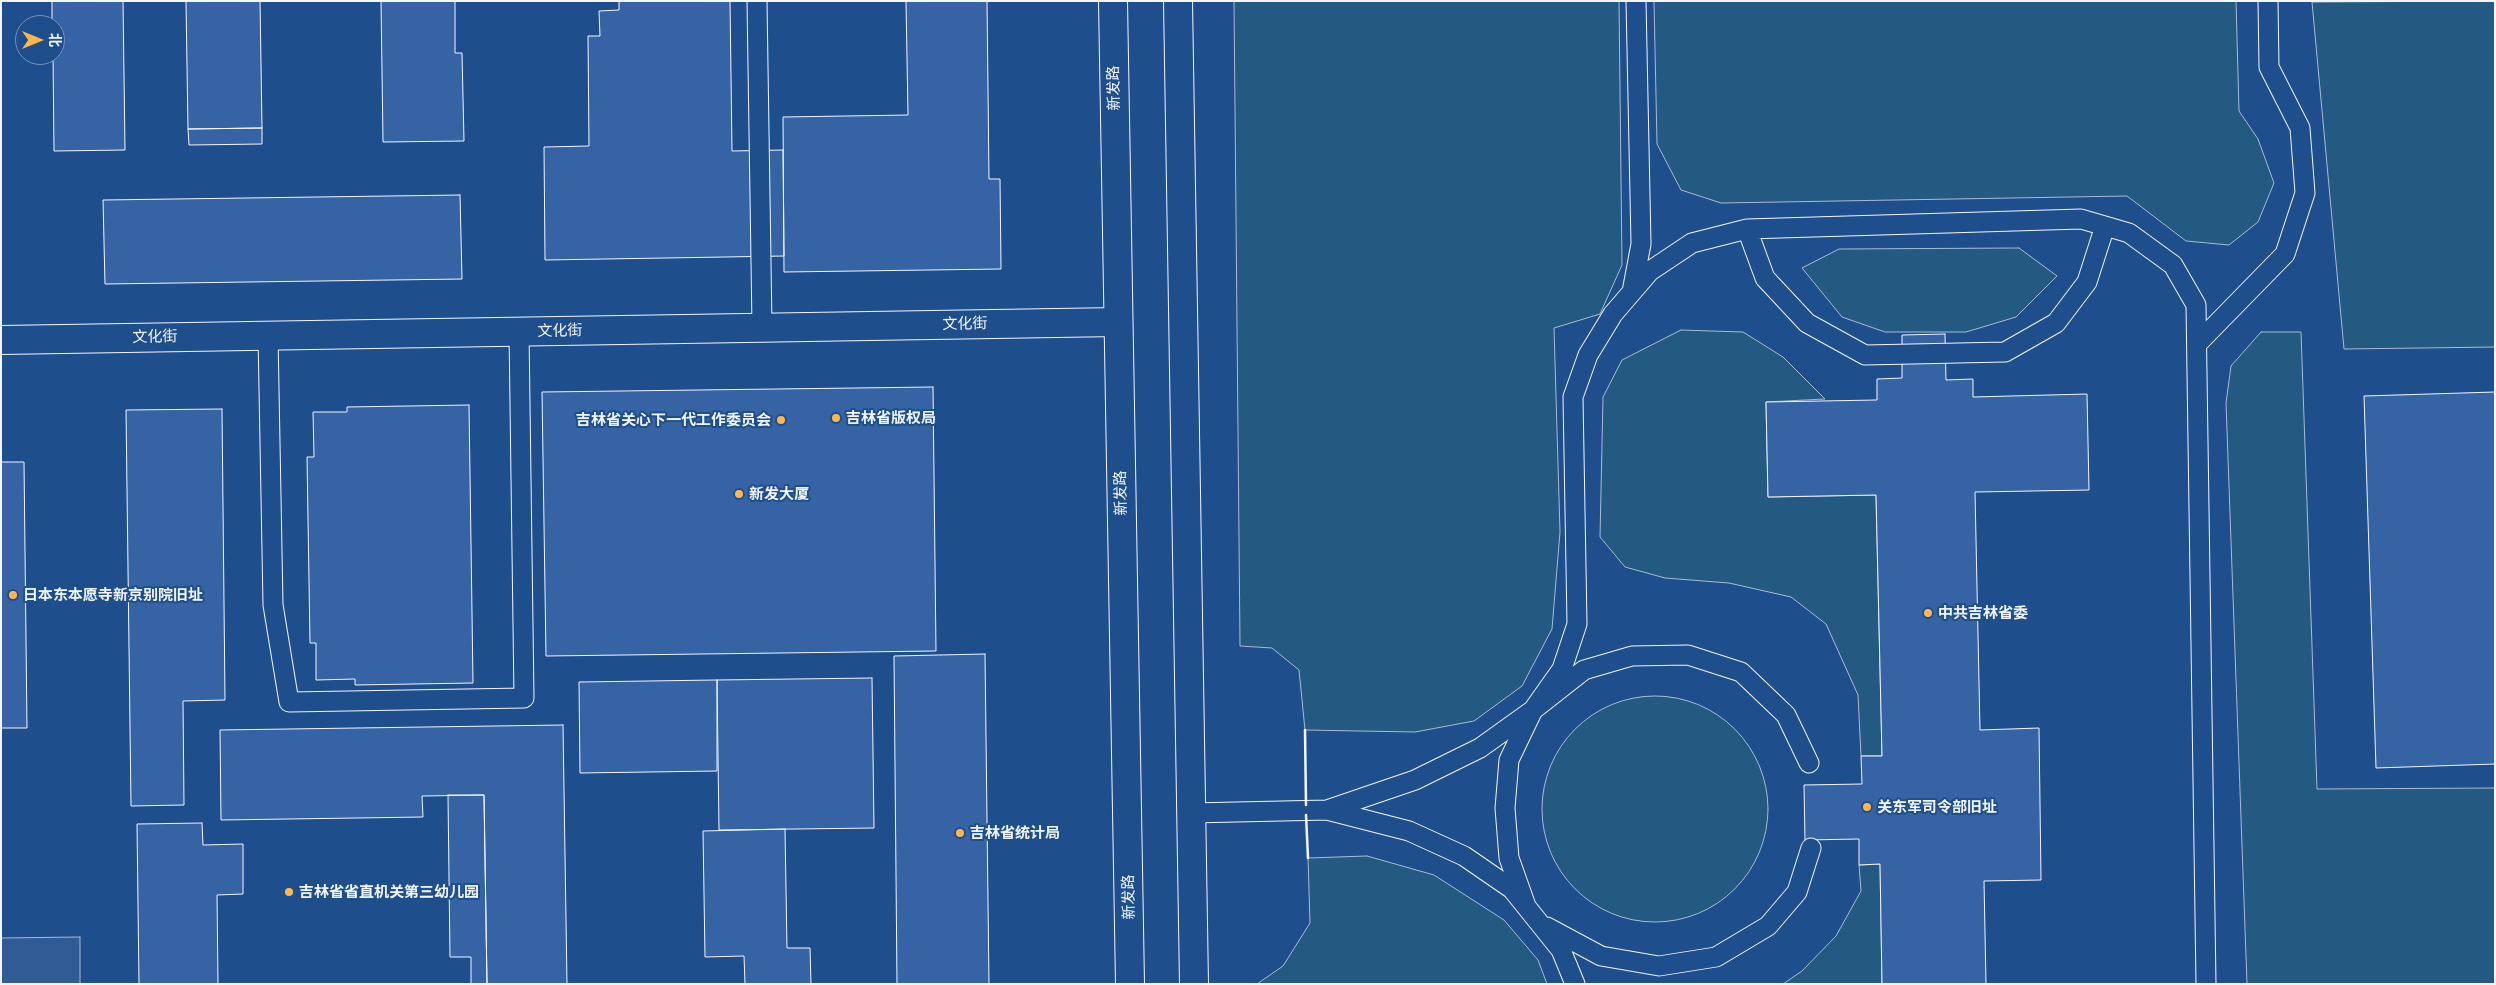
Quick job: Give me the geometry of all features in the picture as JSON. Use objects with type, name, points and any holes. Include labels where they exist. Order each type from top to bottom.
[{"type":"main road","name":"新发路","points":[[1112,1],[1130,984]]},
{"type":"main road","points":[[1178,1],[1194,984]]},
{"type":"main road","name":"文化街","points":[[1,340],[1118,322]]},
{"type":"lane","points":[[757,1],[762,327]]},
{"type":"lane","points":[[1632,292],[1640,244],[1636,1]]},
{"type":"lane","points":[[2197,344],[2284,254],[2305,193],[2300,128],[2269,67],[2268,1]]},
{"type":"lane","points":[[1526,906],[1509,858],[1505,808],[1509,760],[1533,710],[1562,669],[1577,624],[1573,397],[1588,355],[1614,314],[1650,271],[1692,243],[1747,229],[2081,219],[2129,233],[2173,265],[2196,305],[2206,984]]},
{"type":"lane","points":[[1747,229],[1765,278],[1807,323],[1865,355],[2005,352],[2056,323],[2087,282],[2105,226]]},
{"type":"lane","points":[[268,336],[273,605],[289,702],[524,698],[519,331]]},
{"type":"lane","points":[[1326,810],[1423,776],[1480,748],[1584,670],[1632,656],[1688,655],[1741,672],[1786,715],[1809,764]]},
{"type":"lane","points":[[1191,813],[1326,810],[1409,831],[1464,856],[1512,889],[1561,950],[1575,984]]},
{"type":"lane","points":[[1539,923],[1601,956],[1659,966],[1716,957],[1768,926],[1797,892],[1811,848]]},
{"type":"shaded area","points":[[1234,1],[1619,1],[1622,265],[1600,314],[1554,328],[1560,532],[1552,629],[1522,686],[1474,721],[1415,732],[1305,730],[1299,670],[1272,648],[1240,646]]},
{"type":"shaded area","points":[[1654,1],[2236,1],[2239,111],[2258,139],[2274,183],[2258,222],[2229,245],[2186,241],[2127,196],[1721,203],[1681,190],[1657,144]]},
{"type":"shaded area","points":[[2495,1],[2495,347],[2344,349],[2312,2]]},
{"type":"shaded area","points":[[2019,248],[2057,276],[2016,317],[1966,332],[1885,332],[1842,317],[1802,268],[1839,249]]},
{"type":"shaded area","points":[[1681,330],[1743,332],[1783,357],[1825,399],[1766,402],[1768,497],[1876,495],[1882,756],[1861,756],[1858,695],[1826,624],[1791,597],[1729,583],[1665,578],[1625,567],[1600,537],[1603,397],[1622,360]]},
{"type":"shaded area","points":[[2261,332],[2301,332],[2317,789],[2495,788],[2495,984],[2247,984],[2226,403],[2231,366]]},
{"type":"shaded area","points":[[1655,696],[1677,698],[1708,709],[1735,729],[1755,756],[1766,787],[1768,809],[1766,831],[1755,862],[1735,889],[1708,909],[1677,920],[1655,922],[1633,920],[1602,909],[1575,889],[1555,862],[1544,831],[1542,809],[1544,787],[1555,756],[1575,729],[1602,709],[1633,698]]},
{"type":"shaded area","points":[[1367,856],[1434,875],[1504,920],[1538,960],[1547,984],[1257,984],[1283,966],[1310,923],[1308,858]]},
{"type":"shaded area","points":[[1880,864],[1882,984],[1783,984],[1802,971],[1836,936],[1861,891],[1859,865]]},
{"type":"shaded area","points":[[80,937],[80,984],[1,984],[1,938]]},
{"type":"building","points":[[52,1],[123,1],[125,150],[54,151],[53,65],[65,65],[65,15],[52,15]]},
{"type":"building","points":[[186,1],[260,1],[262,128],[188,129]]},
{"type":"building","points":[[381,1],[455,1],[455,53],[462,53],[464,141],[383,142]]},
{"type":"building","points":[[619,1],[730,1],[732,151],[783,150],[784,256],[545,260],[544,147],[589,146],[588,36],[600,36],[599,11],[619,10]]},
{"type":"building","points":[[906,1],[987,1],[989,179],[1000,179],[1001,269],[784,272],[783,117],[908,115]]},
{"type":"building","points":[[262,128],[262,144],[189,145],[188,129]]},
{"type":"building","points":[[460,195],[462,279],[105,284],[103,200]]},
{"type":"building","name":"中共吉林省委","points":[[1945,334],[1946,380],[1973,379],[1973,397],[2087,394],[2089,490],[1975,492],[1980,730],[2039,728],[2041,880],[1984,881],[1986,984],[1882,984],[1880,864],[1859,865],[1859,839],[1805,840],[1804,785],[1862,784],[1861,756],[1882,756],[1876,495],[1768,497],[1766,402],[1877,400],[1877,379],[1902,378],[1902,335]]},
{"type":"building","name":"新发大厦","points":[[933,387],[936,651],[546,656],[542,392]]},
{"type":"building","points":[[2495,392],[2495,764],[2376,768],[2364,396]]},
{"type":"building","points":[[469,405],[473,683],[355,685],[355,679],[316,680],[316,643],[310,643],[307,457],[314,457],[313,412],[347,412],[347,407]]},
{"type":"building","points":[[222,409],[225,700],[183,701],[184,805],[131,806],[126,410]]},
{"type":"building","name":"日本东本愿寺新京别院旧址","points":[[1,462],[24,462],[27,728],[1,728]]},
{"type":"building","points":[[985,654],[989,984],[897,984],[894,656]]},
{"type":"building","points":[[872,678],[874,828],[719,830],[717,680]]},
{"type":"building","points":[[717,680],[717,771],[580,773],[579,682]]},
{"type":"building","points":[[563,725],[567,984],[487,984],[484,795],[422,796],[423,817],[221,820],[220,730]]},
{"type":"building","points":[[448,795],[484,795],[487,984],[471,984],[471,957],[450,957]]},
{"type":"building","points":[[202,823],[203,845],[243,844],[243,894],[217,895],[218,984],[139,984],[137,824]]},
{"type":"building","points":[[785,829],[787,948],[810,948],[811,984],[745,984],[744,956],[705,957],[703,831]]},
{"type":"wall","points":[[1305,730],[1306,805]]},
{"type":"wall","points":[[1306,815],[1308,858]]},
{"type":"place","name":"吉林省版权局","points":[[836,418]]},
{"type":"place","name":"吉林省关心下一代工作委员会","points":[[781,420]]},
{"type":"place","name":"新发大厦","points":[[739,494]]},
{"type":"place","name":"日本东本愿寺新京别院旧址","points":[[13,595]]},
{"type":"place","name":"中共吉林省委","points":[[1928,613]]},
{"type":"place","name":"关东军司令部旧址","points":[[1867,807]]},
{"type":"place","name":"吉林省统计局","points":[[960,833]]},
{"type":"place","name":"吉林省省直机关第三幼儿园","points":[[289,892]]}]
